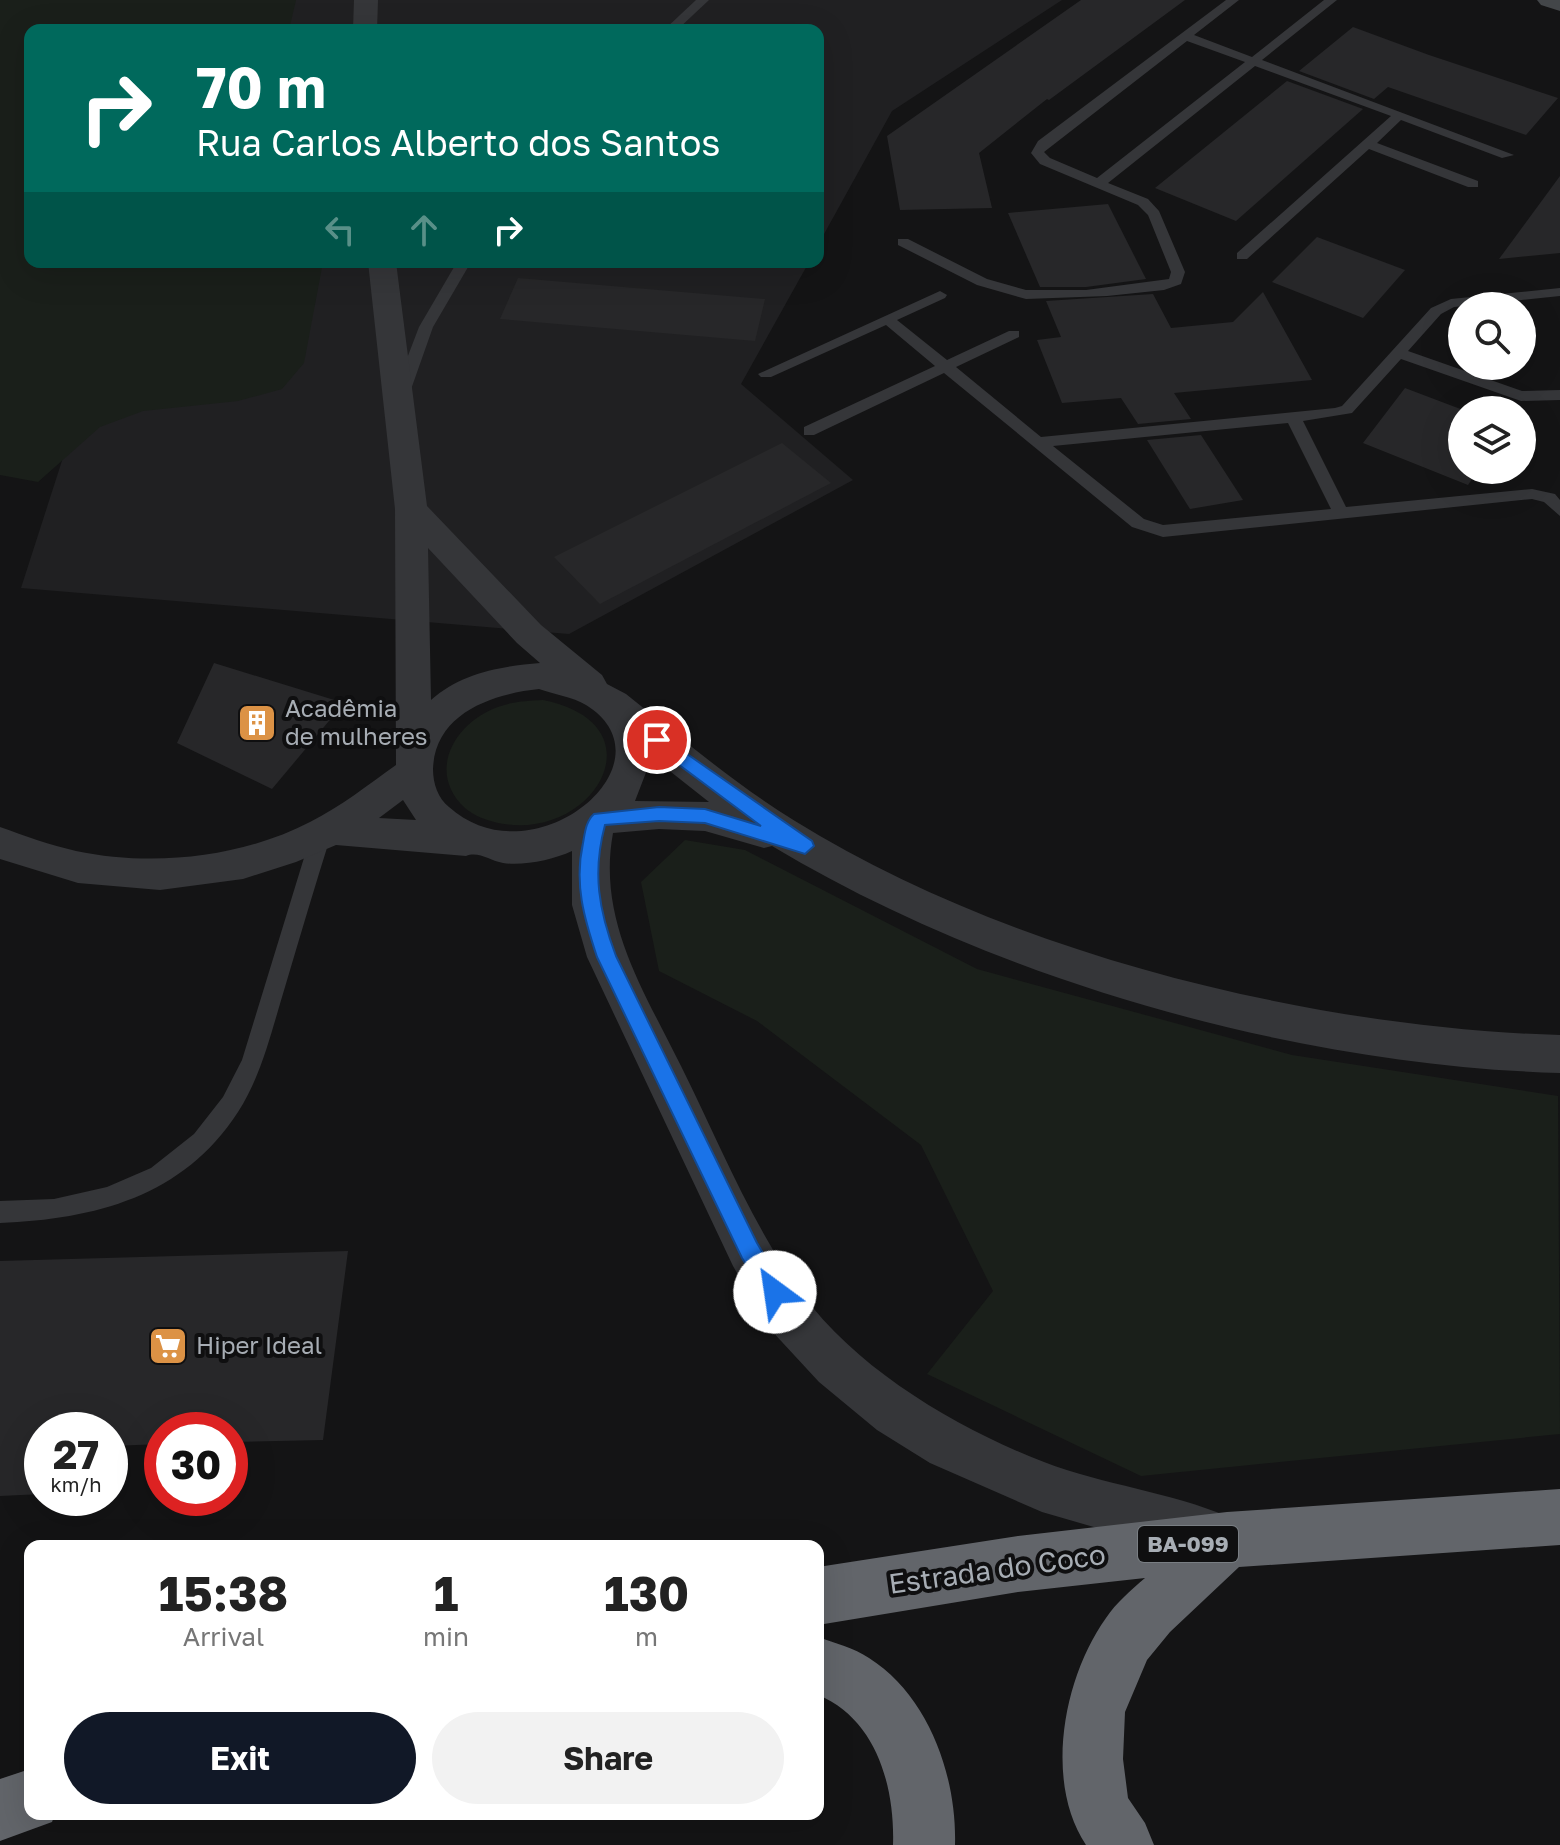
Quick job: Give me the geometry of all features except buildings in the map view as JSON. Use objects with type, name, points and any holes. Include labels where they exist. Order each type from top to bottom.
[{"type":"highway","name":"Estrada do Coco","points":[[824,1595],[1018,1564],[1227,1540],[1560,1517]]},
{"type":"highway","points":[[1123,1845],[1098,1808],[1093,1759],[1095,1712],[1126,1639],[1150,1612],[1227,1540]]},
{"type":"highway","points":[[824,1669],[848,1679],[891,1719],[917,1768],[926,1829],[924,1845]]},
{"type":"highway","points":[[0,1810],[24,1802]]},
{"type":"street","points":[[365,24],[366,0]]},
{"type":"street","points":[[1550,0],[1560,3]]},
{"type":"street","points":[[383,268],[411,509],[413,765],[424,806],[443,826],[469,840]]},
{"type":"street","points":[[411,509],[529,634],[607,699],[737,801],[805,846],[883,887],[1006,939],[1105,974],[1215,1006],[1338,1032],[1462,1050],[1560,1054]]},
{"type":"street","points":[[0,843],[26,855],[77,869],[146,874],[206,871],[265,857],[326,832],[413,765],[424,730],[445,707],[473,689],[505,679],[540,676],[573,681],[607,699],[629,725],[636,748],[633,773],[621,797],[598,820],[567,837],[535,846],[501,847],[469,840],[326,832]]},
{"type":"street","points":[[598,820],[659,814],[705,816],[805,846]]},
{"type":"street","points":[[598,820],[588,858],[587,884],[593,918],[607,957],[749,1250],[787,1313],[836,1365],[894,1413],[948,1445],[1042,1487],[1227,1540]]},
{"type":"lane","points":[[676,24],[703,0]]},
{"type":"lane","points":[[903,242],[997,287],[1030,295],[1164,286],[1176,281],[1178,272],[1154,214],[1143,202],[1045,161],[1037,153],[1043,144],[1233,0]]},
{"type":"lane","points":[[1099,183],[1331,0]]},
{"type":"lane","points":[[1185,36],[1507,155]]},
{"type":"lane","points":[[1242,256],[1400,115]]},
{"type":"lane","points":[[1368,144],[1473,184]]},
{"type":"lane","points":[[398,402],[426,327],[460,268]]},
{"type":"lane","points":[[1038,442],[1347,410],[1425,320],[1451,303],[1560,292]]},
{"type":"lane","points":[[766,374],[940,295]]},
{"type":"lane","points":[[887,319],[1138,523],[1150,528],[1163,531],[1532,494],[1549,498],[1560,510]]},
{"type":"lane","points":[[809,431],[1014,334]]},
{"type":"lane","points":[[1396,352],[1521,396],[1560,395]]},
{"type":"lane","points":[[1293,417],[1341,513]]},
{"type":"lane","points":[[0,1212],[54,1210],[109,1197],[159,1175],[202,1141],[231,1104],[252,1061],[326,832]]},
{"type":"shaded area","points":[[0,0],[296,0],[290,24],[24,24],[24,268],[322,268],[304,363],[282,389],[238,401],[143,411],[100,427],[38,482],[0,475]]},
{"type":"shaded area","points":[[125,0],[1062,0],[892,111],[824,234],[824,24],[131,24]]},
{"type":"shaded area","points":[[124,268],[806,268],[741,384],[853,480],[569,634],[21,588]]},
{"type":"shaded area","points":[[543,700],[579,713],[600,732],[607,755],[602,778],[586,799],[562,816],[532,824],[498,823],[472,813],[453,794],[447,778],[451,748],[459,735],[485,713],[501,706]]},
{"type":"shaded area","points":[[685,840],[745,850],[977,969],[1292,1055],[1558,1096],[1560,1434],[1141,1476],[927,1374],[993,1291],[921,1145],[757,1021],[659,971],[641,882]]},
{"type":"place","name":"Acadêmia de mulheres","points":[[257,723]]},
{"type":"place","name":"Hiper Ideal","points":[[168,1346]]},
{"type":"route","points":[[657,740],[737,801],[805,846],[705,816],[659,814],[596,822],[588,858],[587,884],[593,918],[607,957],[749,1250],[775,1292]]}]
